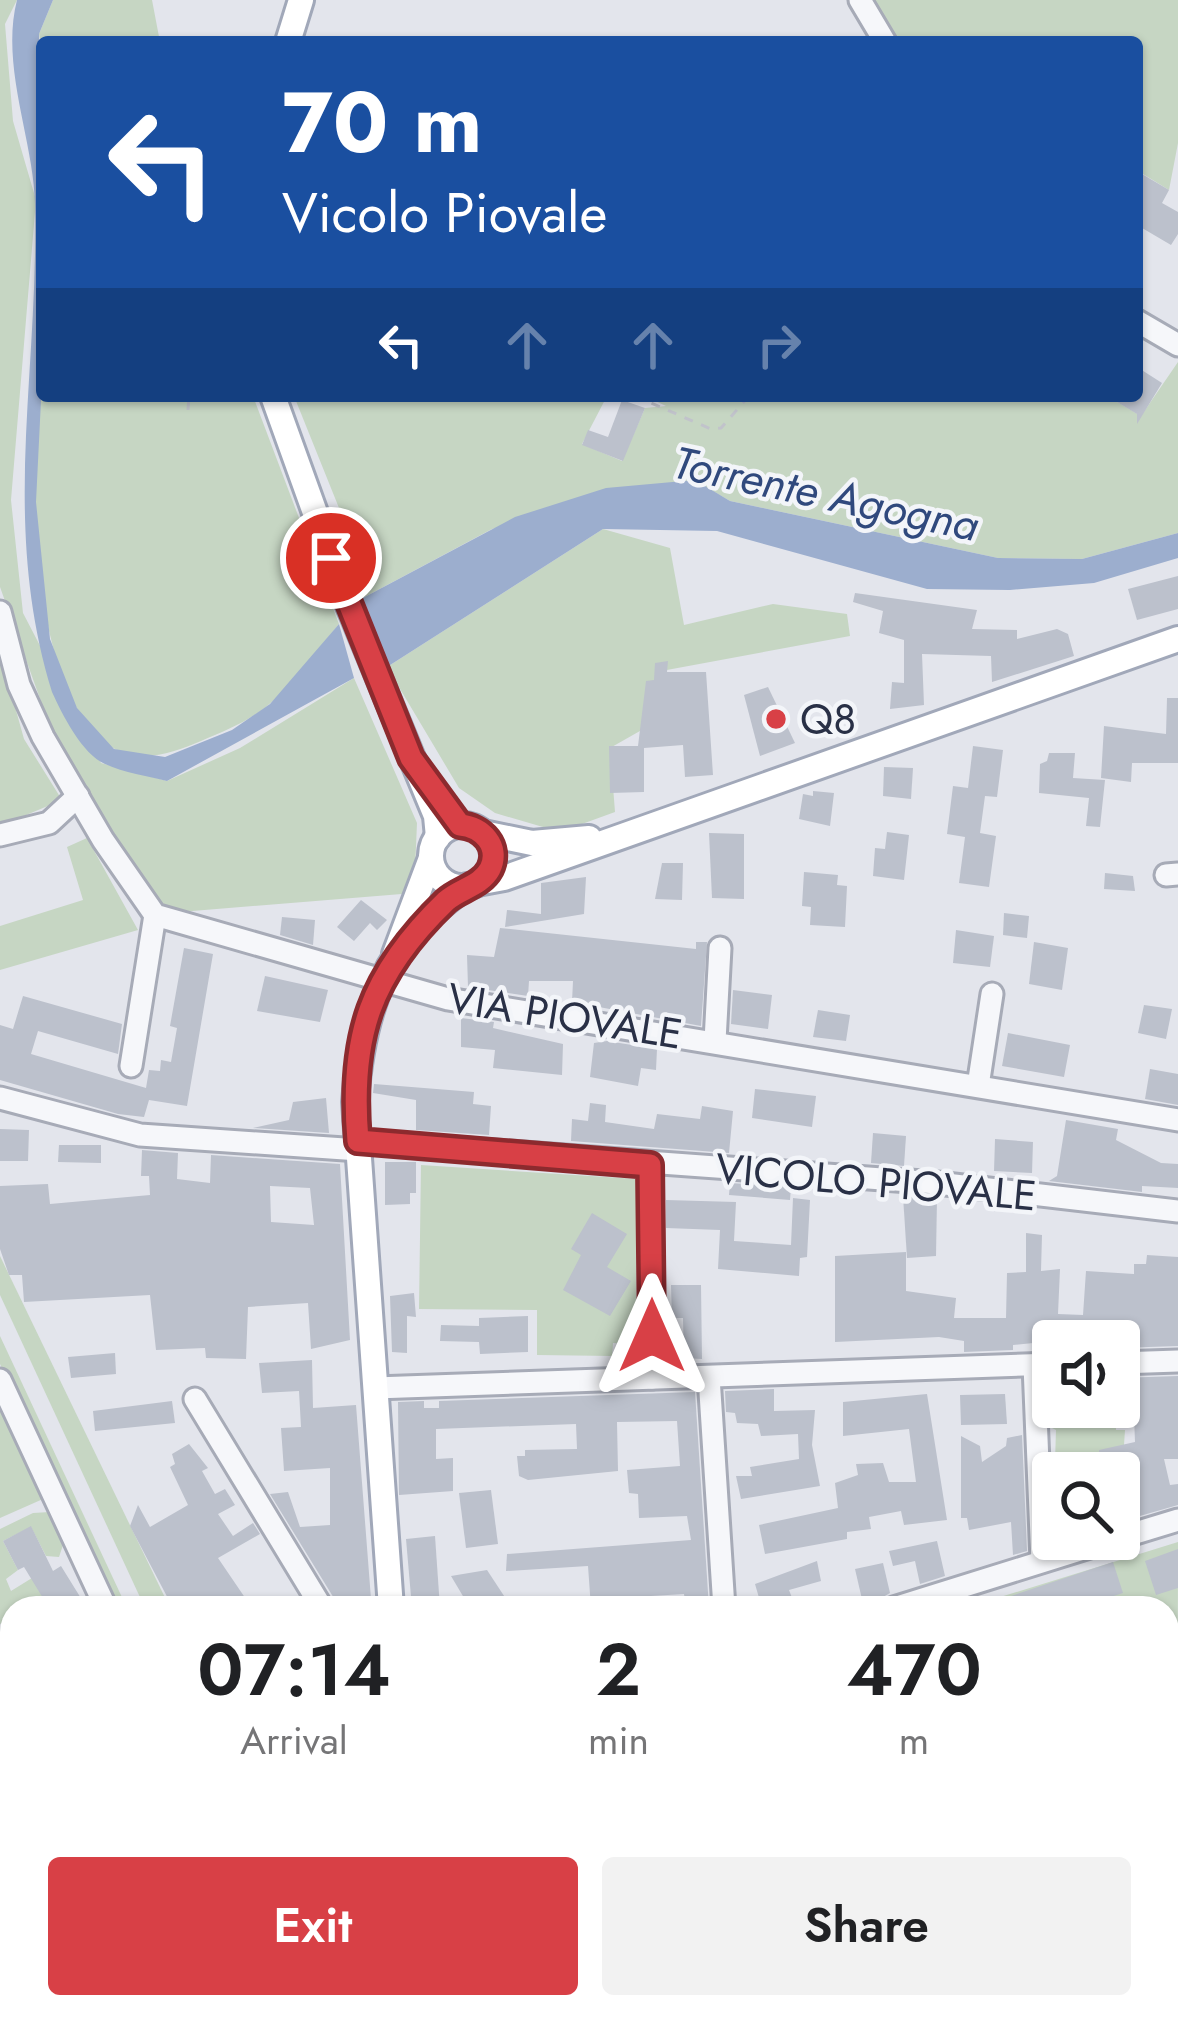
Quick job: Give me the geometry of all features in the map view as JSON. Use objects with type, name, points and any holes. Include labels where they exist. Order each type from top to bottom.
[{"type":"main road","points":[[289,36],[301,0]]},
{"type":"main road","points":[[275,402],[345,596],[411,758],[453,838],[493,860],[394,956]]},
{"type":"main road","points":[[453,838],[447,883],[472,885],[504,878],[1178,639]]},
{"type":"main road","points":[[453,838],[532,843],[610,837]]},
{"type":"main road","points":[[390,1596],[358,1145],[360,1034],[379,982],[453,838]]},
{"type":"street","points":[[860,0],[881,36]]},
{"type":"street","points":[[1143,325],[1178,345]]},
{"type":"street","points":[[0,612],[20,686],[78,796],[155,915],[131,1066]]},
{"type":"street","points":[[0,835],[49,823],[78,796]]},
{"type":"street","name":"VIA PIOVALE","points":[[155,915],[448,998],[1178,1120]]},
{"type":"street","points":[[715,1041],[720,948]]},
{"type":"street","points":[[979,1086],[992,994]]},
{"type":"street","name":"VICOLO PIOVALE","points":[[0,1098],[113,1131],[938,1184],[1178,1211]]},
{"type":"street","points":[[650,1165],[652,1378]]},
{"type":"street","points":[[1140,1362],[1178,1361]]},
{"type":"street","points":[[375,1388],[1032,1365]]},
{"type":"street","points":[[709,1377],[723,1596]]},
{"type":"street","points":[[0,1380],[100,1596]]},
{"type":"street","points":[[195,1399],[315,1596]]},
{"type":"street","points":[[1042,1561],[1043,1428]]},
{"type":"street","points":[[1140,1531],[1178,1520]]},
{"type":"street","points":[[932,1596],[1045,1560]]},
{"type":"path","points":[[188,410],[189,402]]},
{"type":"path","points":[[649,402],[711,429],[721,428],[744,402]]},
{"type":"green space","points":[[0,0],[17,0],[5,24],[13,121],[36,200],[11,500],[23,613],[101,763],[167,781],[240,748],[354,678],[417,823],[414,893],[156,914],[53,735],[0,587]]},
{"type":"green space","points":[[53,0],[152,0],[159,36],[39,36]]},
{"type":"green space","points":[[871,0],[1178,0],[1178,143],[1169,190],[1143,174],[1143,36],[893,36]]},
{"type":"green space","points":[[1178,362],[1178,533],[1082,559],[998,558],[730,501],[694,480],[492,529],[361,599],[339,508],[296,402],[604,402],[582,444],[622,461],[645,408],[666,406],[658,402],[1117,402],[1141,416]]},
{"type":"green space","points":[[40,402],[255,402],[339,624],[266,707],[191,745],[146,756],[113,748],[85,720],[64,680],[40,577]]},
{"type":"green space","points":[[603,529],[670,548],[684,625],[773,604],[847,614],[850,636],[656,672],[647,727],[610,748],[615,812],[560,832],[495,813],[459,788],[387,667]]},
{"type":"green space","points":[[0,653],[24,739],[62,800],[0,826]]},
{"type":"green space","points":[[87,838],[138,930],[0,970],[0,926],[83,900],[67,847]]},
{"type":"green space","points":[[421,1165],[637,1179],[636,1344],[613,1343],[612,1356],[537,1355],[537,1310],[419,1309]]},
{"type":"green space","points":[[0,1256],[164,1596],[139,1596],[0,1295]]},
{"type":"green space","points":[[0,1336],[121,1596],[106,1596],[0,1364]]},
{"type":"green space","points":[[0,1402],[43,1499],[0,1518]]},
{"type":"green space","points":[[1052,1428],[1116,1428],[1125,1430],[1124,1445],[1116,1452],[1055,1452],[1056,1430]]},
{"type":"green space","points":[[50,1512],[63,1545],[59,1557],[46,1556],[31,1527],[3,1541],[18,1570],[6,1579],[11,1591],[32,1578],[42,1596],[0,1596],[0,1529],[33,1513]]},
{"type":"green space","points":[[1178,1542],[1178,1596],[1004,1596],[1120,1560],[1140,1560],[1140,1554]]},
{"type":"water","points":[[17,0],[53,0],[36,36],[36,402],[41,402],[36,502],[50,639],[77,708],[114,749],[165,757],[232,730],[270,704],[339,624],[354,678],[167,781],[112,767],[88,752],[52,692],[37,629],[25,509],[35,204],[15,77]]},
{"type":"water","points":[[695,480],[730,501],[998,558],[1082,559],[1178,533],[1178,558],[1094,583],[1010,590],[927,589],[717,531],[603,529],[387,667],[361,599],[515,517],[606,488]]},
{"type":"building","points":[[1143,175],[1169,190],[1162,203],[1178,212],[1178,234],[1171,245],[1143,229]]},
{"type":"building","points":[[1143,371],[1162,383],[1137,424],[1137,414],[1117,402],[1143,402]]},
{"type":"building","points":[[621,402],[645,408],[623,461],[582,445],[588,430],[608,437]]},
{"type":"building","points":[[1178,576],[1178,609],[1137,620],[1128,589]]},
{"type":"building","points":[[855,593],[977,610],[972,629],[1017,630],[1017,639],[1057,629],[1068,634],[1074,656],[992,682],[991,656],[922,654],[924,705],[890,709],[892,682],[904,683],[904,640],[879,633],[883,611],[853,602]]},
{"type":"building","points":[[668,661],[667,672],[706,672],[713,775],[685,777],[683,745],[644,748],[644,792],[610,793],[609,746],[638,746],[646,681],[654,680],[655,663]]},
{"type":"building","points":[[768,687],[795,743],[760,756],[744,695]]},
{"type":"building","points":[[1167,698],[1178,698],[1178,763],[1132,763],[1131,782],[1101,778],[1104,726],[1166,734]]},
{"type":"building","points":[[973,746],[1003,750],[997,797],[985,796],[980,833],[996,836],[989,887],[959,883],[965,837],[947,834],[953,786],[968,788]]},
{"type":"building","points":[[1049,753],[1075,753],[1073,778],[1105,780],[1100,827],[1086,826],[1089,798],[1039,793],[1040,764]]},
{"type":"building","points":[[884,767],[913,768],[911,799],[883,796]]},
{"type":"building","points":[[813,791],[834,793],[830,826],[799,819],[803,794],[813,796]]},
{"type":"building","points":[[887,832],[909,835],[904,880],[873,876],[875,848],[885,849]]},
{"type":"building","points":[[709,833],[744,834],[744,899],[712,898]]},
{"type":"building","points":[[662,863],[683,863],[682,900],[655,899]]},
{"type":"building","points":[[804,872],[838,875],[837,885],[847,886],[845,927],[810,925],[811,907],[802,906]]},
{"type":"building","points":[[1105,873],[1133,876],[1135,891],[1104,889]]},
{"type":"building","points":[[586,877],[584,914],[505,927],[507,910],[541,914],[541,883]]},
{"type":"building","points":[[361,900],[387,920],[377,930],[370,923],[354,941],[337,927]]},
{"type":"building","points":[[1004,913],[1029,916],[1027,938],[1003,935]]},
{"type":"building","points":[[282,917],[315,920],[313,945],[280,935]]},
{"type":"building","points":[[500,928],[696,949],[696,942],[707,942],[701,1026],[572,1002],[573,981],[529,981],[528,996],[468,987],[467,955],[494,957]]},
{"type":"building","points":[[956,930],[994,936],[990,967],[953,963]]},
{"type":"building","points":[[1034,942],[1068,948],[1062,990],[1029,984]]},
{"type":"building","points":[[184,948],[213,954],[187,1106],[149,1100],[144,1117],[118,1114],[0,1080],[0,1025],[13,1029],[23,996],[122,1024],[118,1054],[38,1031],[31,1054],[146,1088],[149,1070],[160,1071],[161,1060],[171,1062],[177,1028],[170,1026]]},
{"type":"building","points":[[265,976],[328,990],[320,1022],[257,1011]]},
{"type":"building","points":[[733,990],[772,995],[768,1029],[731,1024]]},
{"type":"building","points":[[1144,1005],[1172,1009],[1166,1039],[1138,1033]]},
{"type":"building","points":[[818,1010],[850,1015],[846,1041],[813,1037]]},
{"type":"building","points":[[461,1018],[494,1022],[493,1028],[563,1044],[562,1075],[493,1068],[495,1050],[461,1047]]},
{"type":"building","points":[[1008,1033],[1070,1045],[1064,1077],[1002,1066]]},
{"type":"building","points":[[594,1043],[657,1049],[656,1070],[641,1068],[638,1086],[590,1077]]},
{"type":"building","points":[[1150,1069],[1178,1074],[1178,1105],[1145,1099]]},
{"type":"building","points":[[374,1084],[474,1092],[473,1104],[491,1106],[489,1135],[416,1130],[416,1100],[373,1093]]},
{"type":"building","points":[[755,1089],[816,1096],[812,1127],[752,1118]]},
{"type":"building","points":[[326,1098],[329,1133],[253,1128],[289,1120],[293,1102]]},
{"type":"building","points":[[590,1103],[606,1105],[605,1122],[654,1129],[657,1114],[700,1119],[702,1106],[733,1111],[729,1153],[571,1141],[572,1119],[588,1121]]},
{"type":"building","points":[[1066,1120],[1118,1129],[1116,1140],[1161,1163],[1178,1164],[1178,1188],[1142,1186],[1142,1192],[1049,1181],[1057,1176]]},
{"type":"building","points":[[0,1129],[29,1130],[28,1161],[0,1161]]},
{"type":"building","points":[[873,1133],[906,1136],[904,1166],[871,1163]]},
{"type":"building","points":[[995,1139],[1033,1142],[1032,1173],[994,1171]]},
{"type":"building","points":[[59,1145],[101,1145],[101,1163],[58,1162]]},
{"type":"building","points":[[142,1150],[178,1153],[177,1179],[210,1183],[211,1155],[340,1164],[350,1340],[311,1349],[308,1303],[248,1307],[246,1359],[206,1358],[205,1348],[156,1350],[150,1295],[24,1302],[22,1275],[9,1275],[0,1249],[0,1186],[48,1184],[50,1204],[150,1195],[149,1176],[141,1176]],"holes":[[[270,1186],[310,1188],[314,1225],[271,1222]]]},
{"type":"building","points":[[385,1162],[416,1162],[416,1193],[410,1193],[410,1204],[385,1205]]},
{"type":"building","points":[[730,1183],[791,1187],[790,1200],[729,1195]]},
{"type":"building","points":[[903,1196],[937,1198],[936,1256],[907,1258]]},
{"type":"building","points":[[793,1198],[810,1200],[807,1257],[800,1258],[799,1276],[718,1269],[720,1230],[666,1228],[666,1200],[736,1202],[734,1241],[791,1245]]},
{"type":"building","points":[[592,1213],[627,1234],[607,1267],[631,1281],[610,1316],[563,1290],[581,1255],[571,1249]]},
{"type":"building","points":[[1026,1233],[1042,1235],[1041,1271],[1060,1269],[1058,1314],[1083,1315],[1086,1271],[1134,1274],[1134,1264],[1146,1264],[1147,1255],[1178,1257],[1178,1346],[1140,1347],[1140,1320],[1032,1320],[1032,1343],[1013,1345],[1013,1350],[964,1352],[964,1341],[939,1337],[835,1342],[835,1256],[906,1252],[906,1291],[956,1298],[954,1318],[1006,1318],[1007,1273],[1026,1272]]},
{"type":"building","points":[[671,1285],[701,1285],[702,1359],[684,1358],[683,1318],[672,1318]]},
{"type":"building","points":[[414,1293],[416,1317],[407,1316],[407,1353],[392,1352],[390,1296]]},
{"type":"building","points":[[528,1316],[528,1352],[480,1354],[479,1342],[440,1341],[441,1325],[479,1326],[479,1318]]},
{"type":"building","points":[[115,1353],[116,1374],[71,1378],[68,1357]]},
{"type":"building","points":[[312,1360],[313,1408],[356,1405],[371,1596],[333,1596],[270,1494],[288,1492],[300,1527],[330,1525],[330,1468],[284,1471],[281,1428],[301,1427],[299,1391],[262,1393],[259,1363]]},
{"type":"building","points":[[1178,1376],[1178,1459],[1164,1459],[1170,1485],[1178,1484],[1178,1505],[1140,1516],[1140,1452],[1099,1450],[1135,1442],[1134,1428],[1140,1428],[1140,1377]]},
{"type":"building","points":[[774,1389],[774,1411],[815,1410],[812,1445],[820,1486],[741,1499],[736,1476],[752,1476],[750,1467],[799,1459],[798,1434],[761,1436],[758,1424],[737,1423],[735,1413],[726,1412],[725,1391]]},
{"type":"building","points":[[695,1392],[708,1596],[590,1596],[588,1566],[506,1571],[507,1554],[691,1540],[687,1516],[639,1518],[638,1494],[629,1493],[627,1470],[680,1466],[677,1421],[617,1422],[618,1471],[528,1480],[519,1476],[517,1456],[525,1456],[525,1450],[577,1449],[576,1424],[436,1429],[436,1459],[453,1458],[453,1491],[399,1495],[398,1402],[424,1401],[424,1408],[439,1408],[439,1401]]},
{"type":"building","points":[[927,1394],[947,1520],[904,1525],[901,1511],[869,1517],[871,1529],[847,1532],[847,1539],[765,1554],[759,1525],[838,1508],[835,1483],[858,1475],[856,1464],[883,1463],[889,1482],[916,1482],[909,1429],[843,1436],[843,1402]]},
{"type":"building","points":[[1005,1394],[1007,1424],[961,1425],[960,1395]]},
{"type":"building","points":[[172,1401],[175,1423],[95,1431],[93,1411]]},
{"type":"building","points":[[1022,1435],[1027,1551],[1013,1555],[1011,1522],[969,1530],[967,1518],[961,1518],[961,1436],[980,1446],[982,1462],[1006,1446],[1007,1438]]},
{"type":"building","points":[[189,1444],[208,1468],[202,1471],[215,1494],[225,1489],[235,1505],[218,1514],[233,1536],[253,1523],[260,1534],[218,1558],[244,1596],[167,1596],[130,1526],[138,1505],[150,1527],[188,1505],[170,1467],[175,1464],[172,1454]]},
{"type":"building","points":[[491,1490],[498,1544],[466,1548],[459,1493]]},
{"type":"building","points":[[31,1526],[53,1571],[61,1566],[80,1596],[42,1596],[24,1567],[18,1570],[3,1541]]},
{"type":"building","points":[[435,1536],[439,1596],[411,1596],[406,1539]]},
{"type":"building","points":[[937,1541],[945,1576],[920,1584],[915,1561],[893,1566],[889,1551]]},
{"type":"building","points":[[1178,1549],[1178,1588],[1156,1595],[1145,1561]]},
{"type":"building","points":[[817,1561],[821,1581],[789,1590],[791,1596],[758,1596],[755,1584]]},
{"type":"building","points":[[1113,1562],[1123,1593],[1114,1596],[1011,1596]]},
{"type":"building","points":[[883,1563],[890,1593],[861,1596],[855,1569]]},
{"type":"building","points":[[487,1570],[504,1596],[463,1596],[451,1576]]},
{"type":"place","name":"Q8","points":[[776,719]]},
{"type":"route","points":[[331,558],[411,758],[460,825],[483,833],[493,850],[485,877],[448,899],[394,956],[379,982],[360,1034],[355,1102],[358,1141],[650,1165],[652,1336]]},
{"type":"water label","name":"Torrente Agogna","points":[[826,494]]}]
